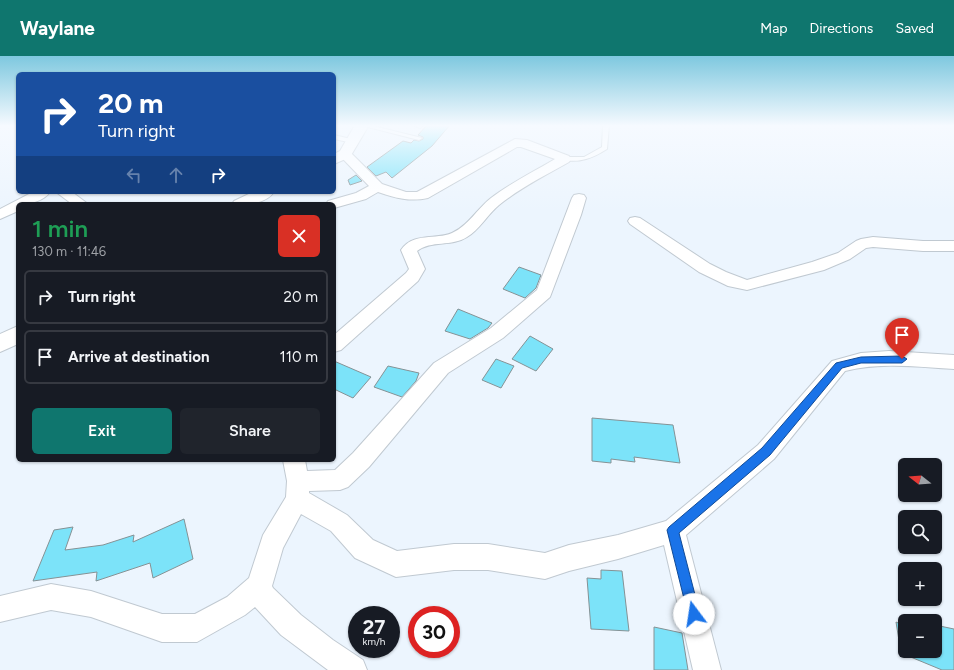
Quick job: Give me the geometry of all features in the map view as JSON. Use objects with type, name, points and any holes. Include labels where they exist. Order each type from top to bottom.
[{"type":"street","points":[[339,157],[377,187],[416,198],[496,154]]},
{"type":"street","points":[[550,154],[564,159]]},
{"type":"street","points":[[336,343],[412,277],[417,268],[416,260],[411,255],[409,250],[414,245],[421,242],[457,237],[463,233],[486,208],[564,159]]},
{"type":"street","points":[[336,203],[361,196],[377,187]]},
{"type":"street","points":[[25,202],[39,194]]},
{"type":"street","points":[[66,194],[78,202]]},
{"type":"street","points":[[244,202],[262,194]]},
{"type":"street","points":[[296,480],[340,480],[361,460],[440,368],[497,333],[544,293],[579,198]]},
{"type":"street","points":[[0,215],[16,207]]},
{"type":"street","points":[[635,221],[709,270],[737,284],[747,285],[818,266],[844,256],[861,244],[873,242],[923,246],[954,246]]},
{"type":"street","points":[[0,344],[16,335]]},
{"type":"street","points":[[296,480],[364,549],[396,564],[454,557],[488,557],[545,566],[569,558],[618,547],[673,530],[766,452],[839,366],[861,360],[889,358],[954,362]]},
{"type":"street","points":[[0,609],[51,597],[91,604],[162,628],[197,628],[236,606],[259,586],[272,544],[296,480]]},
{"type":"street","points":[[673,530],[706,670]]},
{"type":"street","points":[[259,586],[263,597],[290,625],[353,670]]},
{"type":"lane","points":[[564,159],[579,161],[596,154]]},
{"type":"building","points":[[385,154],[422,154],[392,178],[386,172],[376,176],[367,167]]},
{"type":"building","points":[[356,175],[362,181],[350,185],[348,180]]},
{"type":"building","points":[[519,267],[541,275],[536,288],[525,298],[503,289]]},
{"type":"building","points":[[458,309],[492,323],[488,328],[470,339],[445,331]]},
{"type":"building","points":[[530,336],[553,349],[536,371],[512,359]]},
{"type":"building","points":[[496,359],[514,366],[501,388],[482,380]]},
{"type":"building","points":[[336,362],[371,377],[353,398],[336,390]]},
{"type":"building","points":[[388,366],[419,373],[416,381],[402,397],[374,387]]},
{"type":"building","points":[[592,418],[673,425],[680,463],[634,457],[635,462],[611,459],[611,463],[592,461]]},
{"type":"building","points":[[184,519],[193,559],[153,578],[150,563],[96,581],[97,572],[33,581],[54,530],[73,527],[65,550],[103,545],[134,535],[133,542]]},
{"type":"building","points":[[601,570],[622,571],[629,631],[591,629],[587,578],[601,579]]},
{"type":"building","points":[[896,622],[898,623],[898,634]]},
{"type":"building","points":[[942,626],[954,629],[954,670],[942,670],[913,658],[942,658]]},
{"type":"building","points":[[654,627],[682,633],[688,670],[654,670]]},
{"type":"route","points":[[694,614],[673,530],[766,452],[839,366],[861,360],[889,358],[902,359]]}]
